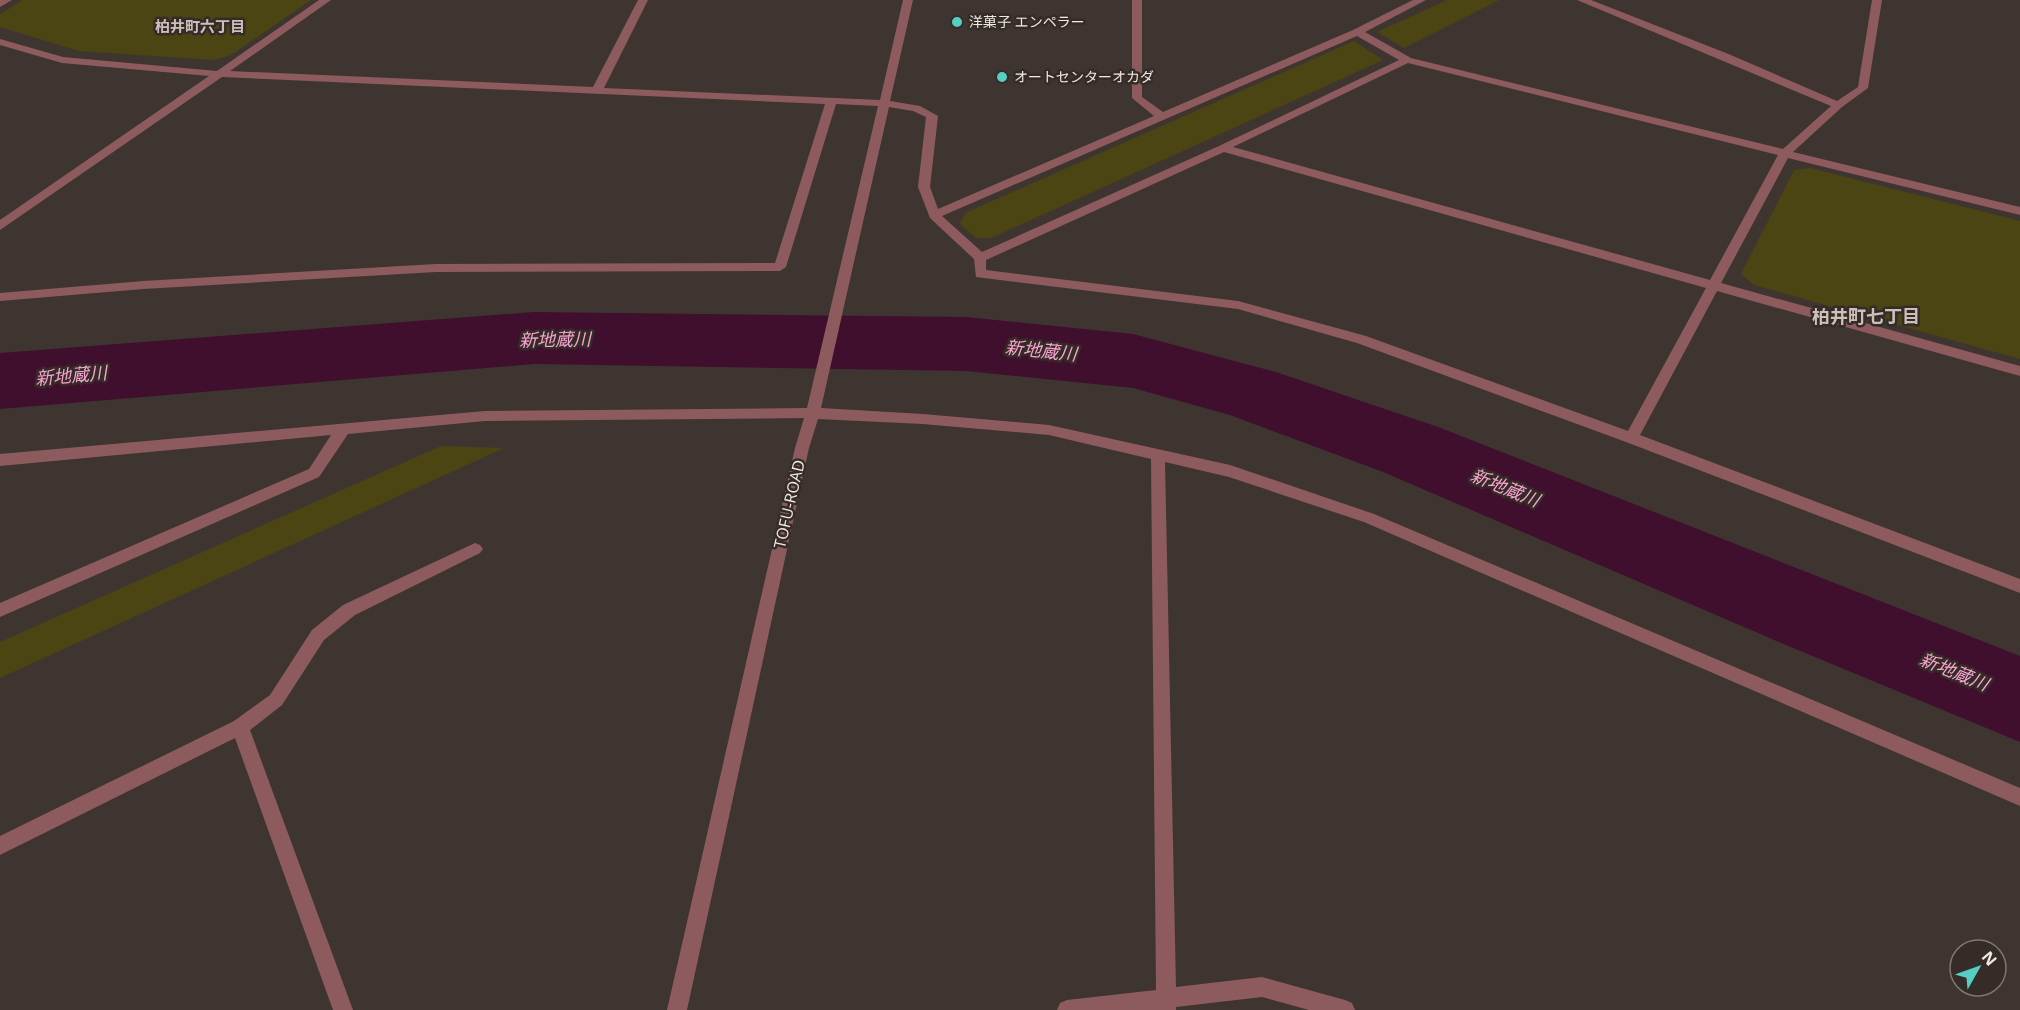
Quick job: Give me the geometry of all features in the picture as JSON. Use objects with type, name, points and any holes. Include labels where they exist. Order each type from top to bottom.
[{"type":"street","points":[[0,4],[7,0]]},
{"type":"street","points":[[0,226],[326,0]]},
{"type":"street","points":[[597,90],[643,0]]},
{"type":"street","name":"TOFU-ROAD","points":[[677,1010],[802,448],[813,413],[908,0]]},
{"type":"street","points":[[1137,0],[1137,98],[1160,116]]},
{"type":"street","points":[[934,215],[1357,32],[1421,0]]},
{"type":"street","points":[[1582,0],[1727,57],[1838,105]]},
{"type":"street","points":[[1630,438],[1785,153],[1838,105],[1863,88],[1877,0]]},
{"type":"street","points":[[1357,32],[1407,60],[2020,211]]},
{"type":"street","points":[[0,42],[62,60],[220,74],[884,103],[916,108],[932,116],[924,187],[934,215],[980,258],[980,274],[1238,305],[1360,339],[1630,438],[2020,586]]},
{"type":"street","points":[[980,258],[1223,148],[1407,60]]},
{"type":"street","points":[[0,297],[143,285],[436,268],[780,267],[831,102]]},
{"type":"street","points":[[1223,148],[2020,371]]},
{"type":"street","points":[[0,460],[485,416],[813,413],[923,419],[1050,430],[1230,471],[1369,518],[2020,797]]},
{"type":"street","points":[[0,610],[314,472],[344,428]]},
{"type":"street","points":[[1158,454],[1166,1004]]},
{"type":"street","points":[[0,846],[240,727],[276,700],[318,635],[349,610],[475,549]]},
{"type":"street","points":[[240,727],[343,1010]]},
{"type":"street","points":[[1067,1010],[1166,1004],[1262,987],[1345,1010]]},
{"type":"shaded area","points":[[23,0],[311,0],[231,55],[214,60],[79,51],[0,27],[0,14]]},
{"type":"shaded area","points":[[1447,0],[1499,0],[1404,48],[1377,32]]},
{"type":"shaded area","points":[[1354,41],[1383,60],[991,238],[976,238],[960,224],[965,213]]},
{"type":"shaded area","points":[[1810,168],[2020,221],[2020,359],[1754,285],[1741,274],[1794,170]]},
{"type":"shaded area","points":[[441,446],[504,448],[0,678],[0,642]]},
{"type":"waterway","name":"新地蔵川","points":[[0,381],[534,338],[966,344],[1133,361],[1249,392],[1412,450],[2020,699]]},
{"type":"place","name":"洋菓子 エンペラー","points":[[957,22]]},
{"type":"place","name":"オートセンターオカダ","points":[[1002,77]]},
{"type":"district","name":"柏井町六丁目","points":[[200,27]]},
{"type":"district","name":"柏井町七丁目","points":[[1866,317]]}]
